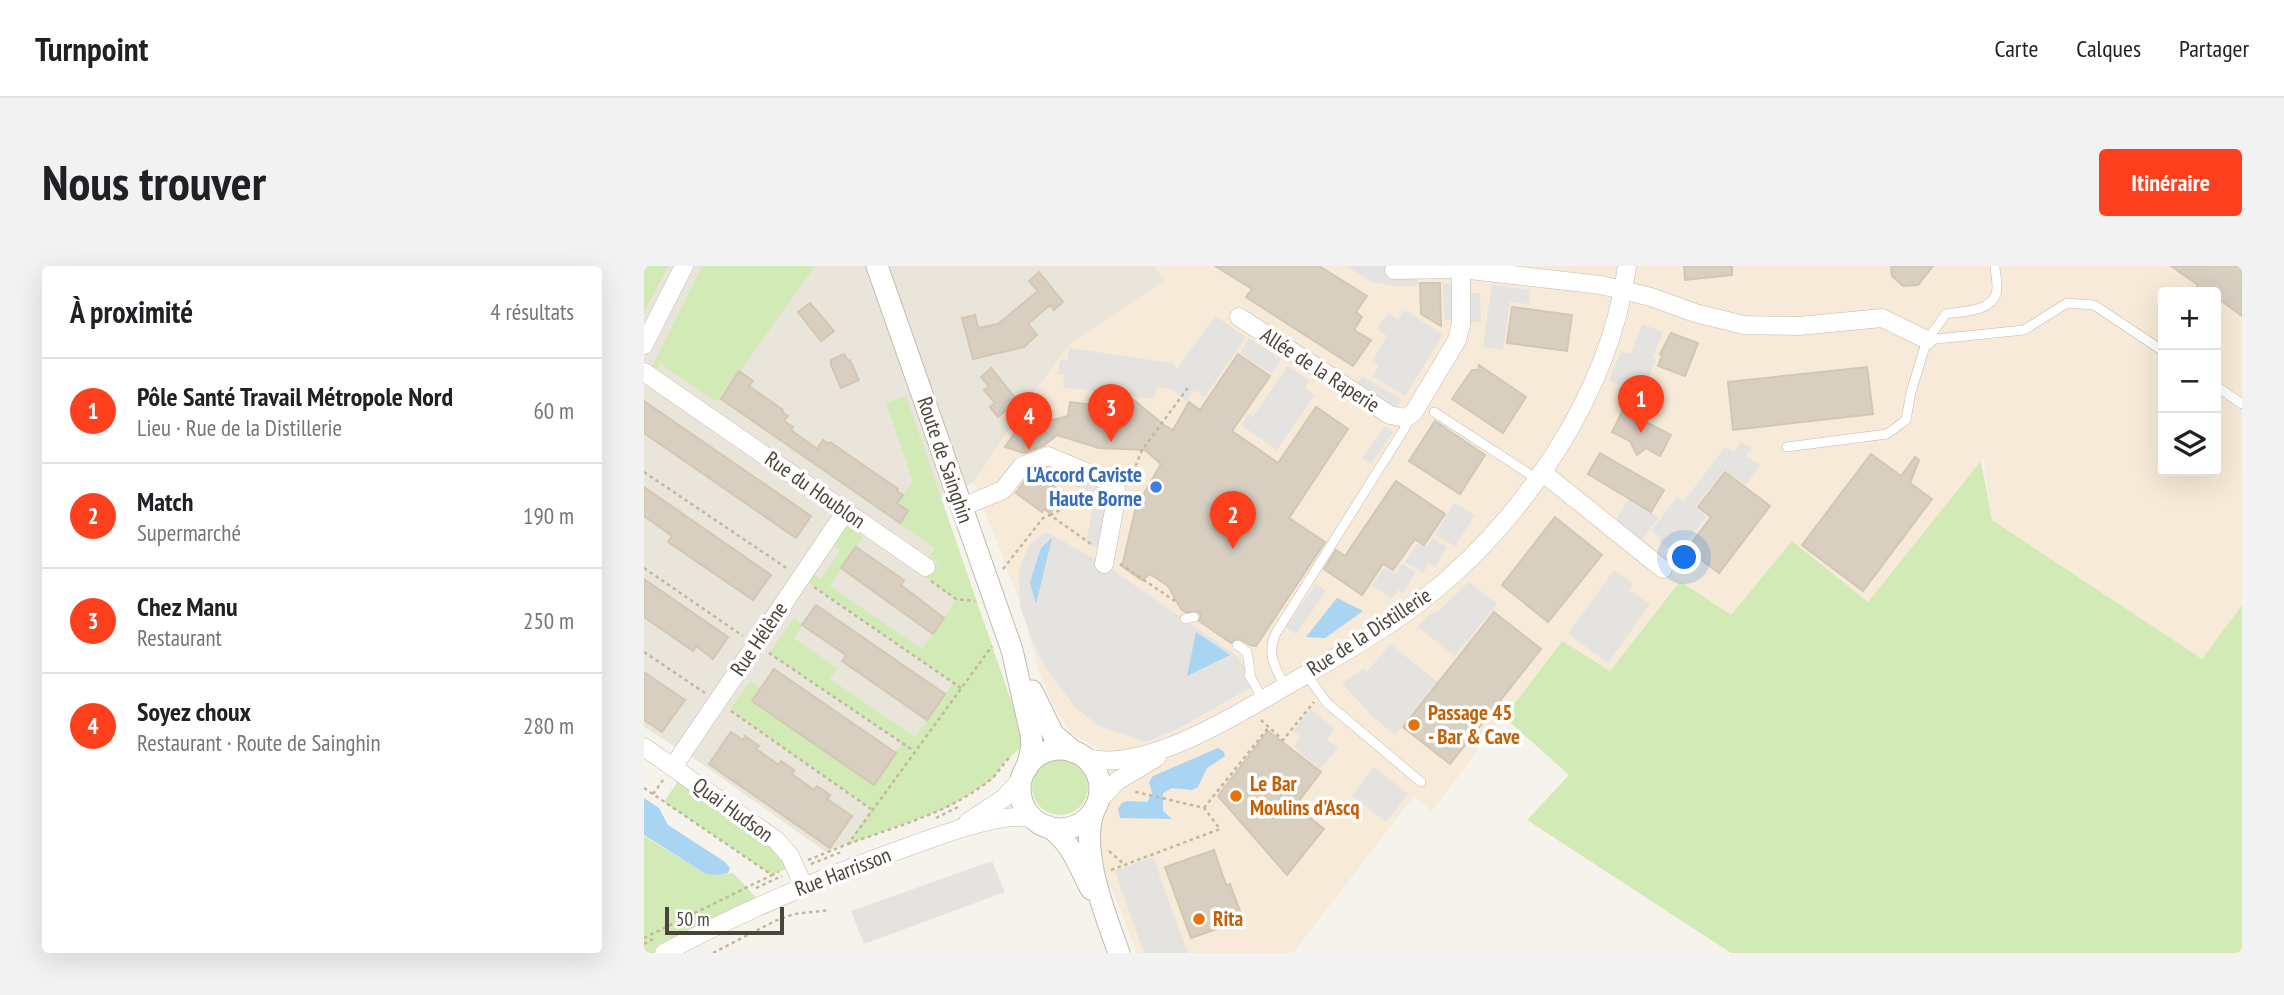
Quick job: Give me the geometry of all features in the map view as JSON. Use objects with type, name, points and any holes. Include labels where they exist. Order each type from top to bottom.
[{"type":"street","points":[[644,345],[684,266]]},
{"type":"street","name":"Route de Sainghin","points":[[877,266],[962,507],[1004,649],[1030,722],[1032,747],[1022,766]]},
{"type":"street","name":"Rue de la Distillerie","points":[[1096,805],[1117,781],[1187,738],[1263,699],[1381,630],[1436,588],[1484,544],[1540,475],[1577,413],[1615,324],[1627,266]]},
{"type":"street","points":[[1394,270],[1461,268],[1624,289],[1695,313],[1745,326],[1799,326],[1882,318],[1927,340]]},
{"type":"street","name":"Allée de la Raperie","points":[[1238,317],[1390,415],[1406,418],[1414,412],[1457,340],[1461,324],[1461,268]]},
{"type":"street","name":"Rue du Houblon","points":[[644,372],[926,567]]},
{"type":"street","points":[[962,507],[1003,490],[1022,466],[1048,456],[1115,484],[1117,494],[1105,559]]},
{"type":"street","points":[[1540,475],[1663,569]]},
{"type":"street","name":"Rue Hélène","points":[[673,767],[846,511]]},
{"type":"street","name":"Route de Sainghin","points":[[1004,649],[1051,730],[1063,745],[1079,755]]},
{"type":"street","name":"Rue de la Distillerie","points":[[1079,755],[1103,762],[1116,761],[1150,753],[1187,738]]},
{"type":"street","name":"Quai Hudson","points":[[644,747],[776,840],[790,856],[804,887]]},
{"type":"street","points":[[1110,929],[1068,844],[1042,823],[1023,802],[1022,766],[1045,752],[1062,749],[1079,755],[1092,766],[1098,776],[1100,788],[1089,822],[1089,838],[1097,884],[1119,953]]},
{"type":"street","name":"Rue Harrisson","points":[[948,833],[988,811],[1004,798],[1022,766]]},
{"type":"street","points":[[1042,823],[1070,827],[1086,819],[1096,805]]},
{"type":"street","name":"Rue Harrisson","points":[[664,953],[804,887],[948,833],[1010,817],[1022,816],[1042,823]]},
{"type":"lane","points":[[1787,447],[1888,434],[1906,420],[1927,340],[1946,314],[1981,308],[1991,303],[1997,293],[1995,266]]},
{"type":"lane","points":[[1927,340],[2024,330],[2067,303],[2094,305],[2162,350]]},
{"type":"lane","points":[[2221,389],[2242,404]]},
{"type":"lane","points":[[1434,412],[1540,475]]},
{"type":"lane","points":[[1284,687],[1271,658],[1270,649],[1276,633],[1406,426],[1406,418]]},
{"type":"lane","points":[[1237,645],[1247,652],[1249,674],[1263,699]]},
{"type":"lane","points":[[1306,674],[1326,703],[1421,782]]},
{"type":"path","points":[[999,574],[1043,518],[1132,475],[1142,450],[1190,384]]},
{"type":"path","points":[[1050,515],[1105,559],[1178,603]]},
{"type":"path","points":[[926,567],[925,577],[956,599],[979,599]]},
{"type":"path","points":[[644,568],[914,751]]},
{"type":"path","points":[[848,844],[914,751],[1004,649]]},
{"type":"path","points":[[644,652],[871,809]]},
{"type":"path","points":[[1259,719],[1283,740],[1320,694]]},
{"type":"path","points":[[1204,808],[1268,727]]},
{"type":"path","name":"Rue Harrisson","points":[[644,938],[794,865],[954,804],[993,779],[1002,764],[1022,766]]},
{"type":"path","points":[[644,788],[772,875]]},
{"type":"path","points":[[1105,872],[1220,830],[1204,808],[1148,795]]},
{"type":"path","points":[[1105,848],[1125,865]]},
{"type":"path","points":[[713,953],[775,920],[794,914],[830,910]]},
{"type":"shaded area","points":[[644,266],[1154,266],[1166,280],[1070,344],[974,482],[941,498],[938,504],[1012,728],[952,800],[826,852],[692,757],[644,727]]},
{"type":"shaded area","points":[[1154,266],[2242,266],[2242,605],[2202,659],[1991,520],[1984,458],[1868,602],[1731,615],[1679,581],[1610,671],[1561,641],[1432,811],[1414,796],[1293,953],[1137,953],[1111,886],[1106,888],[1093,828],[1108,797],[1111,775],[1104,751],[1071,734],[1052,703],[1039,672],[1022,608],[974,482],[1070,344],[1166,280]]},
{"type":"shaded area","points":[[1346,266],[1418,266],[1418,286],[1372,282]]},
{"type":"shaded area","points":[[1443,284],[1453,284],[1454,320],[1444,320]]},
{"type":"shaded area","points":[[1492,285],[1530,290],[1529,304],[1510,302],[1503,350],[1483,347]]},
{"type":"shaded area","points":[[1469,293],[1480,293],[1481,322],[1469,322]]},
{"type":"shaded area","points":[[1405,310],[1443,335],[1405,396],[1372,376],[1379,366],[1372,361],[1387,336],[1377,329],[1388,313],[1398,320]]},
{"type":"shaded area","points":[[1215,316],[1246,337],[1205,397],[1194,390],[1187,402],[1172,389],[1157,387],[1154,399],[1063,387],[1064,375],[1058,374],[1060,360],[1068,360],[1069,348],[1172,363],[1177,369]]},
{"type":"shaded area","points":[[1642,324],[1663,332],[1642,394],[1609,381],[1621,351],[1631,354]]},
{"type":"shaded area","points":[[1249,338],[1281,359],[1272,374],[1240,353]]},
{"type":"shaded area","points":[[1288,366],[1310,381],[1305,388],[1315,395],[1277,450],[1241,425],[1248,414],[1253,416]]},
{"type":"shaded area","points":[[1362,376],[1402,400],[1396,409],[1357,385]]},
{"type":"shaded area","points":[[1385,426],[1393,432],[1371,464],[1362,458]]},
{"type":"shaded area","points":[[1741,442],[1752,448],[1746,456],[1760,465],[1746,485],[1724,470],[1695,507],[1706,517],[1677,555],[1659,541],[1661,537],[1651,531],[1677,497],[1684,501],[1725,447],[1734,452]]},
{"type":"shaded area","points":[[1048,456],[1115,484],[1106,554],[1086,541],[1096,496],[1033,467]]},
{"type":"shaded area","points":[[1628,499],[1659,517],[1642,540],[1616,520]]},
{"type":"shaded area","points":[[1454,503],[1475,515],[1455,546],[1435,535]]},
{"type":"shaded area","points":[[1046,532],[1104,564],[1237,656],[1254,683],[1250,688],[1181,727],[1147,742],[1099,726],[1075,707],[1047,670],[1034,646],[1020,606],[1019,569],[1030,544]]},
{"type":"shaded area","points":[[1433,538],[1447,547],[1435,567],[1429,563],[1423,573],[1405,562],[1418,543],[1426,547]]},
{"type":"shaded area","points":[[1402,564],[1416,572],[1403,593],[1398,590],[1392,598],[1372,586],[1384,567],[1396,574]]},
{"type":"shaded area","points":[[1614,570],[1633,584],[1629,590],[1650,604],[1608,663],[1568,634]]},
{"type":"shaded area","points":[[1469,582],[1497,604],[1455,656],[1418,627],[1427,616],[1441,609]]},
{"type":"shaded area","points":[[1316,584],[1326,591],[1296,634],[1286,627]]},
{"type":"shaded area","points":[[1390,644],[1438,682],[1395,735],[1372,716],[1342,683],[1363,669],[1367,672]]},
{"type":"shaded area","points":[[1311,709],[1335,729],[1327,739],[1338,748],[1320,769],[1294,747],[1301,737],[1293,731]]},
{"type":"shaded area","points":[[1374,767],[1408,794],[1386,822],[1352,796]]},
{"type":"shaded area","points":[[1154,857],[1188,953],[1144,953],[1115,871]]},
{"type":"shaded area","points":[[992,861],[1005,892],[864,944],[851,911]]},
{"type":"green space","points":[[644,266],[668,266],[644,313]]},
{"type":"green space","points":[[702,266],[815,266],[720,399],[714,401],[661,364],[654,374],[650,371]]},
{"type":"green space","points":[[906,396],[1019,724],[1023,746],[1002,764],[993,779],[954,804],[848,844],[871,809],[730,710],[750,681],[761,689],[752,702],[873,785],[902,743],[769,653],[794,618],[803,624],[794,638],[837,668],[830,679],[915,737],[953,683],[808,582],[812,574],[821,579],[840,550],[833,544],[846,525],[863,537],[830,586],[922,649],[956,600],[927,578],[938,563],[929,557],[935,548],[900,524],[908,511],[897,503],[913,481],[886,403]]},
{"type":"green space","points":[[1981,461],[1992,520],[2202,659],[2242,605],[2242,953],[1731,953],[1527,820],[1569,775],[1504,717],[1562,641],[1610,671],[1680,581],[1731,615],[1792,541],[1868,602]]},
{"type":"green space","points":[[1060,759],[1071,761],[1080,767],[1086,776],[1086,798],[1080,807],[1071,813],[1060,815],[1049,813],[1040,807],[1034,798],[1032,787],[1034,776],[1040,767],[1049,761]]},
{"type":"green space","points":[[678,781],[775,849],[786,869],[772,875],[664,802]]},
{"type":"green space","points":[[644,836],[706,874],[733,873],[770,912],[657,953],[644,953]]},
{"type":"water","points":[[1052,538],[1036,604],[1030,582],[1041,548]]},
{"type":"water","points":[[1337,598],[1363,611],[1325,638],[1306,637]]},
{"type":"water","points":[[1196,632],[1230,655],[1187,676]]},
{"type":"water","points":[[1218,748],[1225,756],[1207,768],[1198,787],[1192,790],[1172,788],[1163,793],[1163,811],[1172,819],[1120,818],[1118,809],[1122,803],[1147,802],[1152,793],[1149,782],[1153,776]]},
{"type":"water","points":[[644,798],[659,808],[668,825],[725,862],[730,868],[728,873],[706,874],[644,835]]},
{"type":"building","points":[[1215,266],[1319,266],[1367,296],[1356,312],[1362,317],[1354,330],[1371,340],[1353,366],[1246,297],[1252,289]]},
{"type":"building","points":[[1684,266],[1732,266],[1732,275],[1685,280]]},
{"type":"building","points":[[1891,266],[1933,266],[1918,285],[1903,286],[1892,276]]},
{"type":"building","points":[[2171,266],[2242,266],[2242,316],[2221,301],[2221,287],[2196,287],[2198,285]]},
{"type":"building","points":[[1039,272],[1063,302],[1054,310],[1050,305],[1028,324],[1037,335],[1024,347],[973,359],[962,318],[975,315],[978,328],[998,324],[1038,291],[1029,281]]},
{"type":"building","points":[[1420,283],[1440,283],[1441,326],[1421,314]]},
{"type":"building","points":[[810,303],[834,331],[821,341],[798,312]]},
{"type":"building","points":[[1512,307],[1572,315],[1567,351],[1507,343]]},
{"type":"building","points":[[1671,333],[1698,343],[1685,376],[1658,366],[1662,355],[1660,354]]},
{"type":"building","points":[[844,354],[848,361],[850,360],[859,380],[841,388],[831,360]]},
{"type":"building","points":[[1238,354],[1270,376],[1232,431],[1278,463],[1316,407],[1348,429],[1289,518],[1325,542],[1256,646],[1238,638],[1231,643],[1199,621],[1199,612],[1185,612],[1181,609],[1168,586],[1150,574],[1142,580],[1122,566],[1136,507],[1161,464],[1145,450],[1099,448],[1057,435],[1043,446],[1024,453],[1005,447],[1033,406],[1045,422],[1068,416],[1070,402],[1120,408],[1129,396],[1173,430],[1189,402],[1200,410]]},
{"type":"building","points":[[1479,365],[1526,397],[1503,433],[1452,399],[1472,370],[1478,370]]},
{"type":"building","points":[[1867,367],[1873,414],[1733,430],[1728,382]]},
{"type":"building","points":[[991,368],[1017,400],[998,417],[990,407],[995,403],[984,390],[989,386],[981,377]]},
{"type":"building","points":[[739,371],[753,381],[749,386],[783,410],[788,416],[784,421],[793,427],[791,430],[817,449],[823,440],[829,444],[830,442],[898,489],[903,495],[897,503],[908,511],[900,523],[721,399]]},
{"type":"building","points":[[644,401],[811,516],[796,538],[644,433]]},
{"type":"building","points":[[1623,410],[1671,435],[1660,456],[1646,448],[1637,455],[1630,441],[1612,432]]},
{"type":"building","points":[[1435,421],[1485,455],[1460,494],[1409,461]]},
{"type":"building","points":[[1600,453],[1664,490],[1651,512],[1588,474]]},
{"type":"building","points":[[1871,454],[1901,476],[1915,457],[1919,460],[1910,483],[1932,499],[1863,591],[1802,545]]},
{"type":"building","points":[[1725,472],[1770,506],[1719,573],[1687,549],[1711,517],[1698,507]]},
{"type":"building","points":[[1035,473],[1058,489],[1056,493],[1061,497],[1050,513],[1044,509],[1042,512],[1016,493],[1029,475]]},
{"type":"building","points":[[1396,481],[1445,514],[1424,545],[1415,539],[1393,570],[1383,564],[1362,595],[1324,569],[1336,550],[1345,556]]},
{"type":"building","points":[[644,487],[771,575],[753,600],[668,542],[672,536],[644,516]]},
{"type":"building","points":[[1555,517],[1602,555],[1548,622],[1502,585]]},
{"type":"building","points":[[856,547],[904,580],[901,585],[944,618],[933,634],[841,568]]},
{"type":"building","points":[[644,579],[728,637],[713,659],[696,646],[693,651],[644,617]]},
{"type":"building","points":[[816,605],[945,694],[927,720],[842,661],[846,655],[802,625]]},
{"type":"building","points":[[1494,612],[1541,649],[1450,764],[1403,727]]},
{"type":"building","points":[[774,669],[896,753],[874,785],[752,701]]},
{"type":"building","points":[[644,672],[685,700],[662,732],[644,720]]},
{"type":"building","points":[[1268,731],[1321,772],[1295,806],[1324,829],[1287,875],[1218,796]]},
{"type":"building","points":[[731,732],[743,740],[745,736],[759,746],[756,749],[779,765],[781,761],[794,770],[792,774],[814,790],[817,786],[830,795],[827,799],[852,816],[830,848],[709,764]]},
{"type":"building","points":[[1214,850],[1226,885],[1230,884],[1243,920],[1191,938],[1165,867]]},
{"type":"place","name":"Pôle Santé Travail Métropole Nord","points":[[1641,433]]},
{"type":"place","name":"Chez Manu","points":[[1111,442]]},
{"type":"place","name":"Soyez choux","points":[[1029,450]]},
{"type":"place","name":"L'Accord Caviste Haute Borne","points":[[1156,487]]},
{"type":"place","name":"Match","points":[[1233,549]]},
{"type":"place","name":"Passage 45 - Bar & Cave","points":[[1414,725]]},
{"type":"place","name":"Le Bar Moulins d'Ascq","points":[[1236,796]]},
{"type":"place","name":"Rita","points":[[1199,919]]}]
